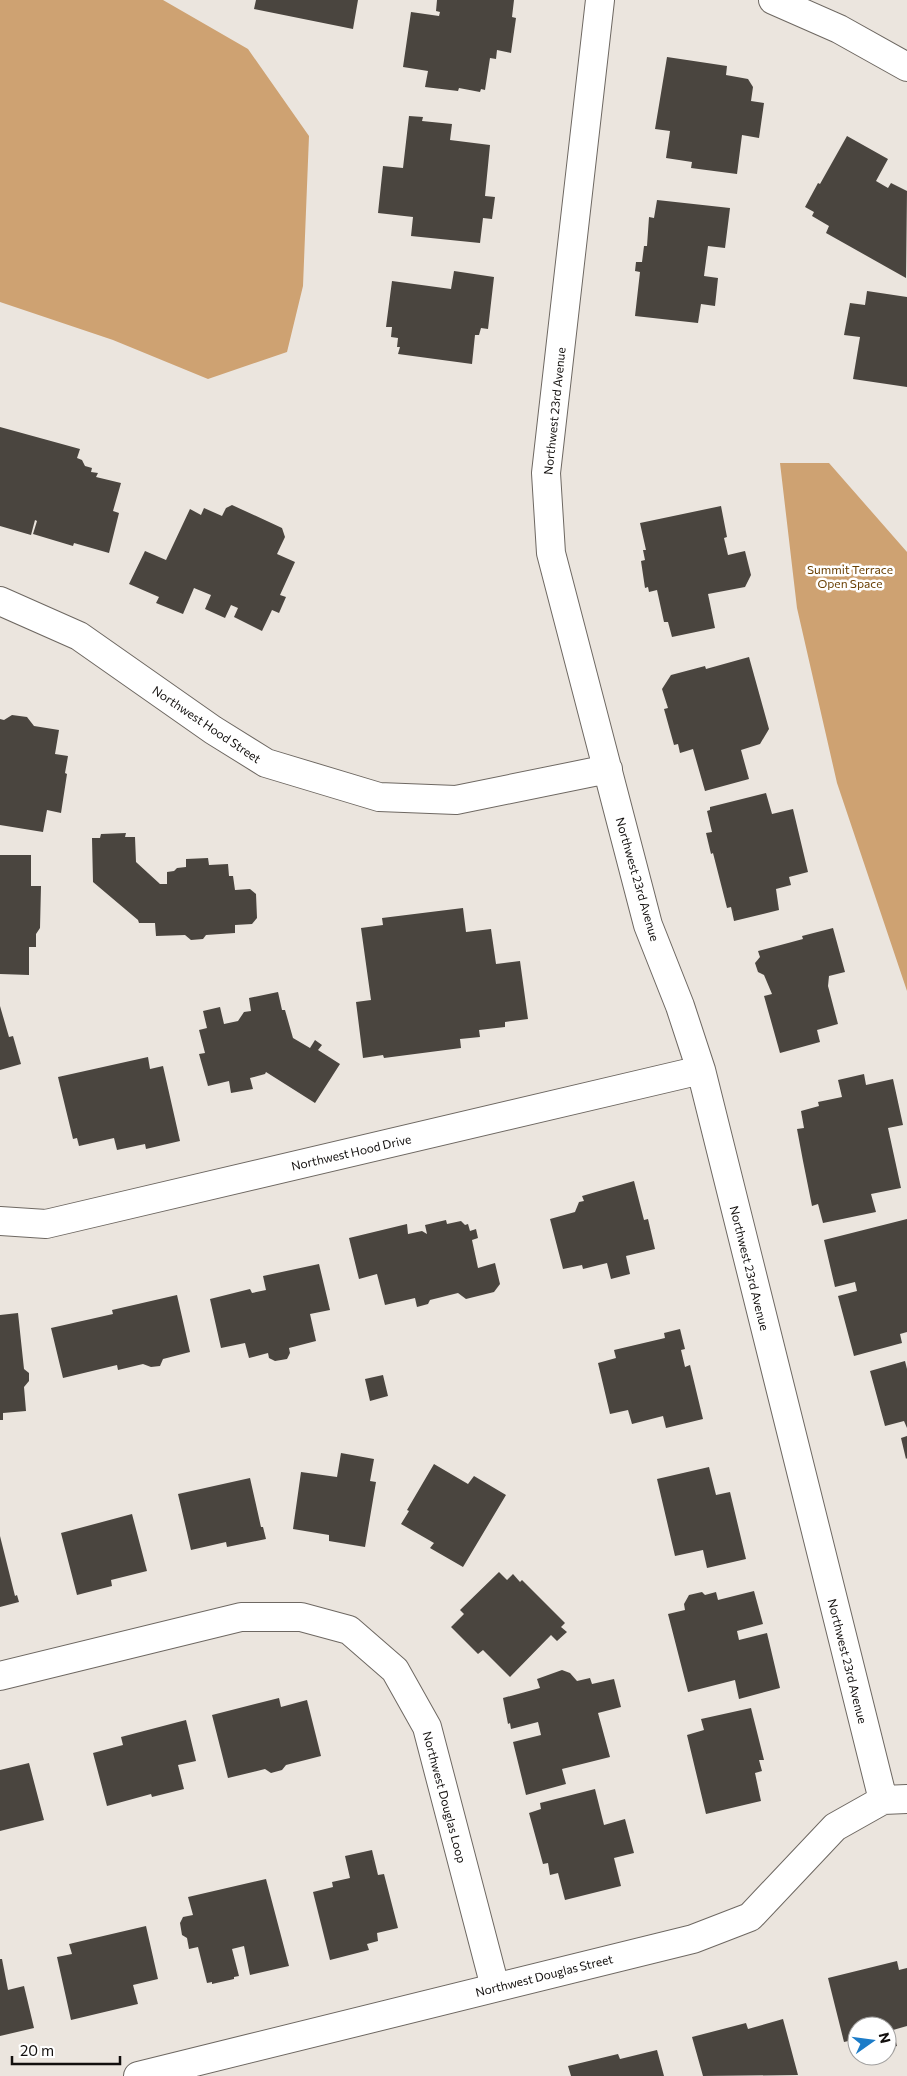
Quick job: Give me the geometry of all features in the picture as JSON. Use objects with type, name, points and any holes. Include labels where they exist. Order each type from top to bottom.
[{"type":"street","name":"Northwest 23rd Avenue","points":[[600,0],[546,473],[551,553],[648,925],[680,1006],[700,1070],[895,1800]]},
{"type":"street","points":[[773,0],[839,29],[907,67]]},
{"type":"street","name":"Northwest Hood Street","points":[[0,602],[80,636],[213,730],[266,763],[379,797],[456,800],[608,768]]},
{"type":"street","name":"Northwest Hood Drive","points":[[0,1221],[46,1224],[700,1070]]},
{"type":"street","name":"Northwest Douglas Loop","points":[[0,1676],[241,1617],[301,1617],[349,1630],[395,1670],[427,1727],[495,1986]]},
{"type":"street","name":"Northwest Douglas Street","points":[[138,2076],[495,1986],[693,1939],[750,1917],[835,1827],[895,1800]]},
{"type":"green space","points":[[0,0],[163,0],[248,49],[309,136],[303,286],[287,352],[208,379],[113,340],[0,302]]},
{"type":"green space","name":"Summit Terrace Open Space","points":[[780,463],[829,463],[907,552],[907,991],[837,783],[797,608]]},
{"type":"building","points":[[256,0],[358,0],[353,29],[254,9]]},
{"type":"building","points":[[437,0],[514,0],[512,17],[516,18],[511,53],[497,50],[496,59],[490,58],[485,90],[481,89],[480,92],[459,88],[458,91],[425,87],[428,71],[403,67],[411,12],[439,16],[440,12],[436,11]]},
{"type":"building","points":[[667,57],[727,66],[726,75],[748,79],[753,87],[751,101],[764,103],[759,138],[742,135],[737,174],[691,168],[692,162],[666,158],[670,131],[655,129]]},
{"type":"building","points":[[409,116],[423,117],[422,121],[452,124],[450,140],[490,145],[485,196],[495,197],[492,219],[483,218],[480,243],[411,236],[413,217],[378,213],[383,166],[403,168]]},
{"type":"building","points":[[847,136],[888,159],[876,181],[888,188],[891,183],[907,191],[906,278],[826,233],[829,226],[812,216],[814,212],[805,207]]},
{"type":"building","points":[[657,200],[730,208],[725,248],[708,246],[704,276],[718,278],[715,306],[701,304],[698,323],[635,316],[640,272],[635,271],[636,262],[642,262],[644,246],[647,246],[649,217],[654,218]]},
{"type":"building","points":[[454,271],[494,277],[488,329],[481,328],[479,335],[475,335],[472,364],[398,354],[400,347],[397,347],[398,338],[391,337],[392,327],[386,327],[392,281],[451,289]]},
{"type":"building","points":[[867,291],[907,297],[907,387],[853,379],[860,337],[844,335],[850,303],[865,305]]},
{"type":"building","points":[[0,427],[80,449],[77,458],[82,460],[85,466],[92,468],[91,472],[98,473],[96,477],[121,483],[113,511],[119,513],[109,553],[74,543],[73,546],[33,534],[37,521],[35,520],[31,535],[0,526]]},
{"type":"building","points":[[232,505],[282,528],[285,537],[277,554],[295,562],[280,595],[286,597],[279,613],[272,610],[262,631],[234,617],[238,608],[231,605],[225,618],[205,609],[211,595],[194,588],[183,614],[156,603],[159,597],[129,584],[145,551],[166,560],[190,509],[201,515],[204,508],[222,516],[226,508]]},
{"type":"building","points":[[721,506],[727,537],[724,538],[728,555],[745,551],[751,575],[745,587],[708,594],[715,628],[672,637],[668,622],[664,622],[657,590],[649,592],[648,587],[645,588],[641,561],[645,560],[643,550],[646,550],[640,523]]},
{"type":"building","points":[[749,657],[769,729],[760,744],[741,750],[749,779],[705,791],[693,749],[680,753],[678,744],[674,745],[664,709],[668,708],[662,689],[671,675],[705,666],[706,669]]},
{"type":"building","points":[[12,715],[27,717],[34,726],[59,730],[55,754],[68,756],[61,813],[47,810],[43,832],[0,825],[0,719],[4,720]]},
{"type":"building","points":[[766,793],[772,814],[793,809],[808,872],[789,877],[791,885],[776,889],[779,910],[734,921],[731,907],[727,908],[713,853],[711,854],[706,833],[712,832],[707,811],[710,810],[710,807]]},
{"type":"building","points":[[126,833],[125,837],[135,837],[136,862],[160,884],[167,884],[167,872],[186,867],[186,859],[208,858],[209,865],[228,864],[229,876],[233,876],[235,890],[250,889],[256,894],[257,918],[252,924],[235,925],[235,933],[206,935],[203,939],[191,940],[185,935],[156,936],[155,923],[139,923],[138,920],[93,882],[92,838],[100,838],[101,834]]},
{"type":"building","points":[[0,855],[31,855],[31,886],[41,886],[40,928],[36,934],[36,947],[29,947],[29,975],[0,974]]},
{"type":"building","points":[[463,908],[466,932],[491,929],[496,964],[520,961],[528,1019],[505,1022],[505,1027],[479,1030],[480,1037],[460,1039],[461,1048],[384,1058],[383,1055],[363,1058],[356,1002],[371,1000],[361,928],[383,925],[382,918]]},
{"type":"building","points":[[833,928],[845,972],[829,976],[828,986],[838,1024],[817,1030],[820,1042],[780,1053],[764,996],[772,994],[764,975],[758,972],[755,963],[760,957],[758,951],[803,939],[802,936]]},
{"type":"building","points":[[278,992],[282,1010],[285,1010],[293,1038],[310,1048],[315,1040],[322,1045],[318,1050],[340,1064],[315,1103],[266,1072],[265,1074],[250,1078],[253,1089],[231,1093],[229,1081],[208,1086],[199,1054],[205,1053],[199,1030],[207,1028],[203,1011],[220,1007],[224,1024],[238,1021],[244,1012],[251,1011],[249,998]]},
{"type":"building","points":[[0,1006],[9,1037],[13,1036],[21,1064],[0,1070]]},
{"type":"building","points":[[148,1057],[150,1069],[163,1066],[180,1141],[146,1149],[145,1144],[117,1150],[114,1138],[79,1146],[77,1138],[73,1139],[58,1077]]},
{"type":"building","points":[[864,1074],[866,1085],[893,1079],[903,1125],[888,1128],[901,1188],[871,1194],[876,1212],[823,1223],[818,1204],[812,1206],[803,1161],[797,1129],[804,1128],[801,1111],[819,1106],[818,1102],[842,1097],[838,1080]]},
{"type":"building","points":[[634,1181],[644,1220],[648,1219],[655,1249],[626,1256],[630,1274],[611,1279],[607,1263],[583,1269],[582,1265],[563,1269],[550,1219],[575,1212],[579,1202],[584,1201],[582,1196]]},
{"type":"building","points":[[907,1219],[907,1332],[900,1334],[902,1343],[854,1356],[838,1296],[857,1291],[855,1282],[835,1287],[824,1240]]},
{"type":"building","points":[[446,1220],[447,1224],[461,1221],[465,1225],[468,1224],[470,1231],[476,1229],[478,1238],[472,1240],[478,1268],[495,1263],[500,1284],[494,1292],[466,1299],[458,1293],[430,1300],[428,1304],[417,1307],[415,1298],[385,1305],[377,1274],[359,1279],[349,1238],[407,1224],[408,1234],[422,1231],[427,1234],[425,1225]]},
{"type":"building","points":[[319,1264],[330,1310],[310,1314],[316,1341],[289,1348],[290,1353],[287,1359],[275,1361],[269,1358],[268,1353],[249,1358],[245,1343],[221,1348],[210,1299],[250,1289],[252,1293],[266,1290],[263,1276]]},
{"type":"building","points":[[177,1295],[190,1352],[163,1359],[160,1366],[151,1367],[143,1364],[118,1370],[117,1365],[63,1378],[51,1328],[113,1314],[112,1310]]},
{"type":"building","points":[[18,1313],[24,1369],[29,1373],[29,1381],[24,1387],[26,1411],[3,1413],[3,1420],[0,1420],[0,1315]]},
{"type":"building","points":[[680,1329],[685,1349],[681,1350],[685,1367],[690,1365],[703,1419],[666,1428],[663,1416],[632,1424],[628,1410],[610,1414],[598,1363],[616,1358],[614,1350],[665,1338],[664,1333]]},
{"type":"building","points":[[905,1361],[907,1369],[907,1428],[904,1421],[885,1426],[870,1371]]},
{"type":"building","points":[[383,1375],[388,1396],[370,1401],[365,1379]]},
{"type":"building","points":[[907,1436],[907,1458],[906,1459],[901,1438]]},
{"type":"building","points":[[341,1453],[374,1459],[370,1481],[376,1482],[365,1547],[329,1541],[329,1535],[293,1529],[301,1472],[337,1477]]},
{"type":"building","points":[[434,1464],[468,1484],[474,1476],[506,1495],[463,1567],[430,1548],[434,1543],[401,1524]]},
{"type":"building","points":[[709,1467],[716,1495],[730,1492],[746,1559],[707,1568],[703,1550],[675,1556],[657,1479]]},
{"type":"building","points":[[250,1478],[261,1527],[263,1527],[266,1539],[227,1547],[226,1542],[191,1550],[178,1494]]},
{"type":"building","points":[[132,1514],[147,1571],[111,1580],[112,1586],[77,1595],[61,1533]]},
{"type":"building","points":[[0,1536],[15,1596],[17,1595],[19,1602],[0,1607]]},
{"type":"building","points":[[499,1572],[507,1580],[513,1574],[520,1582],[522,1580],[565,1623],[561,1627],[567,1632],[557,1641],[551,1635],[510,1677],[483,1650],[478,1654],[451,1627],[464,1614],[460,1610]]},
{"type":"building","points":[[754,1591],[763,1624],[737,1631],[739,1640],[767,1633],[780,1688],[739,1699],[735,1680],[688,1692],[668,1614],[685,1610],[684,1604],[689,1595],[702,1592],[705,1595],[716,1592],[718,1600]]},
{"type":"building","points":[[562,1670],[570,1673],[577,1681],[590,1678],[592,1684],[614,1679],[621,1707],[598,1713],[610,1757],[562,1769],[566,1784],[526,1795],[513,1742],[541,1735],[538,1722],[511,1729],[510,1723],[508,1724],[503,1698],[540,1688],[537,1679]]},
{"type":"building","points":[[279,1698],[281,1707],[307,1700],[321,1756],[286,1765],[282,1770],[271,1773],[265,1769],[228,1778],[212,1715]]},
{"type":"building","points":[[751,1708],[764,1760],[759,1760],[762,1771],[755,1773],[761,1801],[706,1814],[687,1735],[704,1730],[701,1719]]},
{"type":"building","points":[[186,1720],[196,1761],[178,1765],[184,1789],[152,1797],[151,1794],[107,1806],[93,1753],[123,1745],[121,1737]]},
{"type":"building","points":[[29,1763],[44,1820],[0,1831],[0,1770]]},
{"type":"building","points":[[595,1789],[604,1825],[625,1819],[634,1853],[614,1858],[621,1886],[565,1900],[558,1873],[550,1875],[548,1863],[543,1864],[529,1813],[541,1809],[540,1803]]},
{"type":"building","points":[[372,1850],[378,1875],[384,1874],[398,1928],[377,1933],[378,1941],[367,1944],[369,1950],[330,1960],[313,1892],[333,1887],[332,1882],[350,1878],[345,1856]]},
{"type":"building","points":[[266,1879],[289,1966],[250,1975],[244,1946],[232,1949],[239,1976],[212,1984],[212,1982],[207,1983],[198,1947],[189,1949],[187,1938],[182,1935],[180,1923],[183,1917],[193,1915],[188,1897]]},
{"type":"building","points":[[146,1926],[158,1979],[133,1985],[138,2004],[71,2020],[57,1957],[72,1954],[69,1944]]},
{"type":"building","points":[[0,1959],[2,1959],[8,1990],[24,1986],[34,2028],[0,2036]]},
{"type":"building","points":[[897,1961],[899,1970],[907,1968],[907,2026],[897,2029],[897,2016],[847,2016],[847,2041],[844,2042],[828,1978]]},
{"type":"building","points":[[783,2019],[798,2075],[703,2076],[692,2037],[746,2023],[748,2029]]},
{"type":"building","points":[[657,2050],[664,2076],[571,2076],[568,2066],[618,2054],[620,2059]]}]
